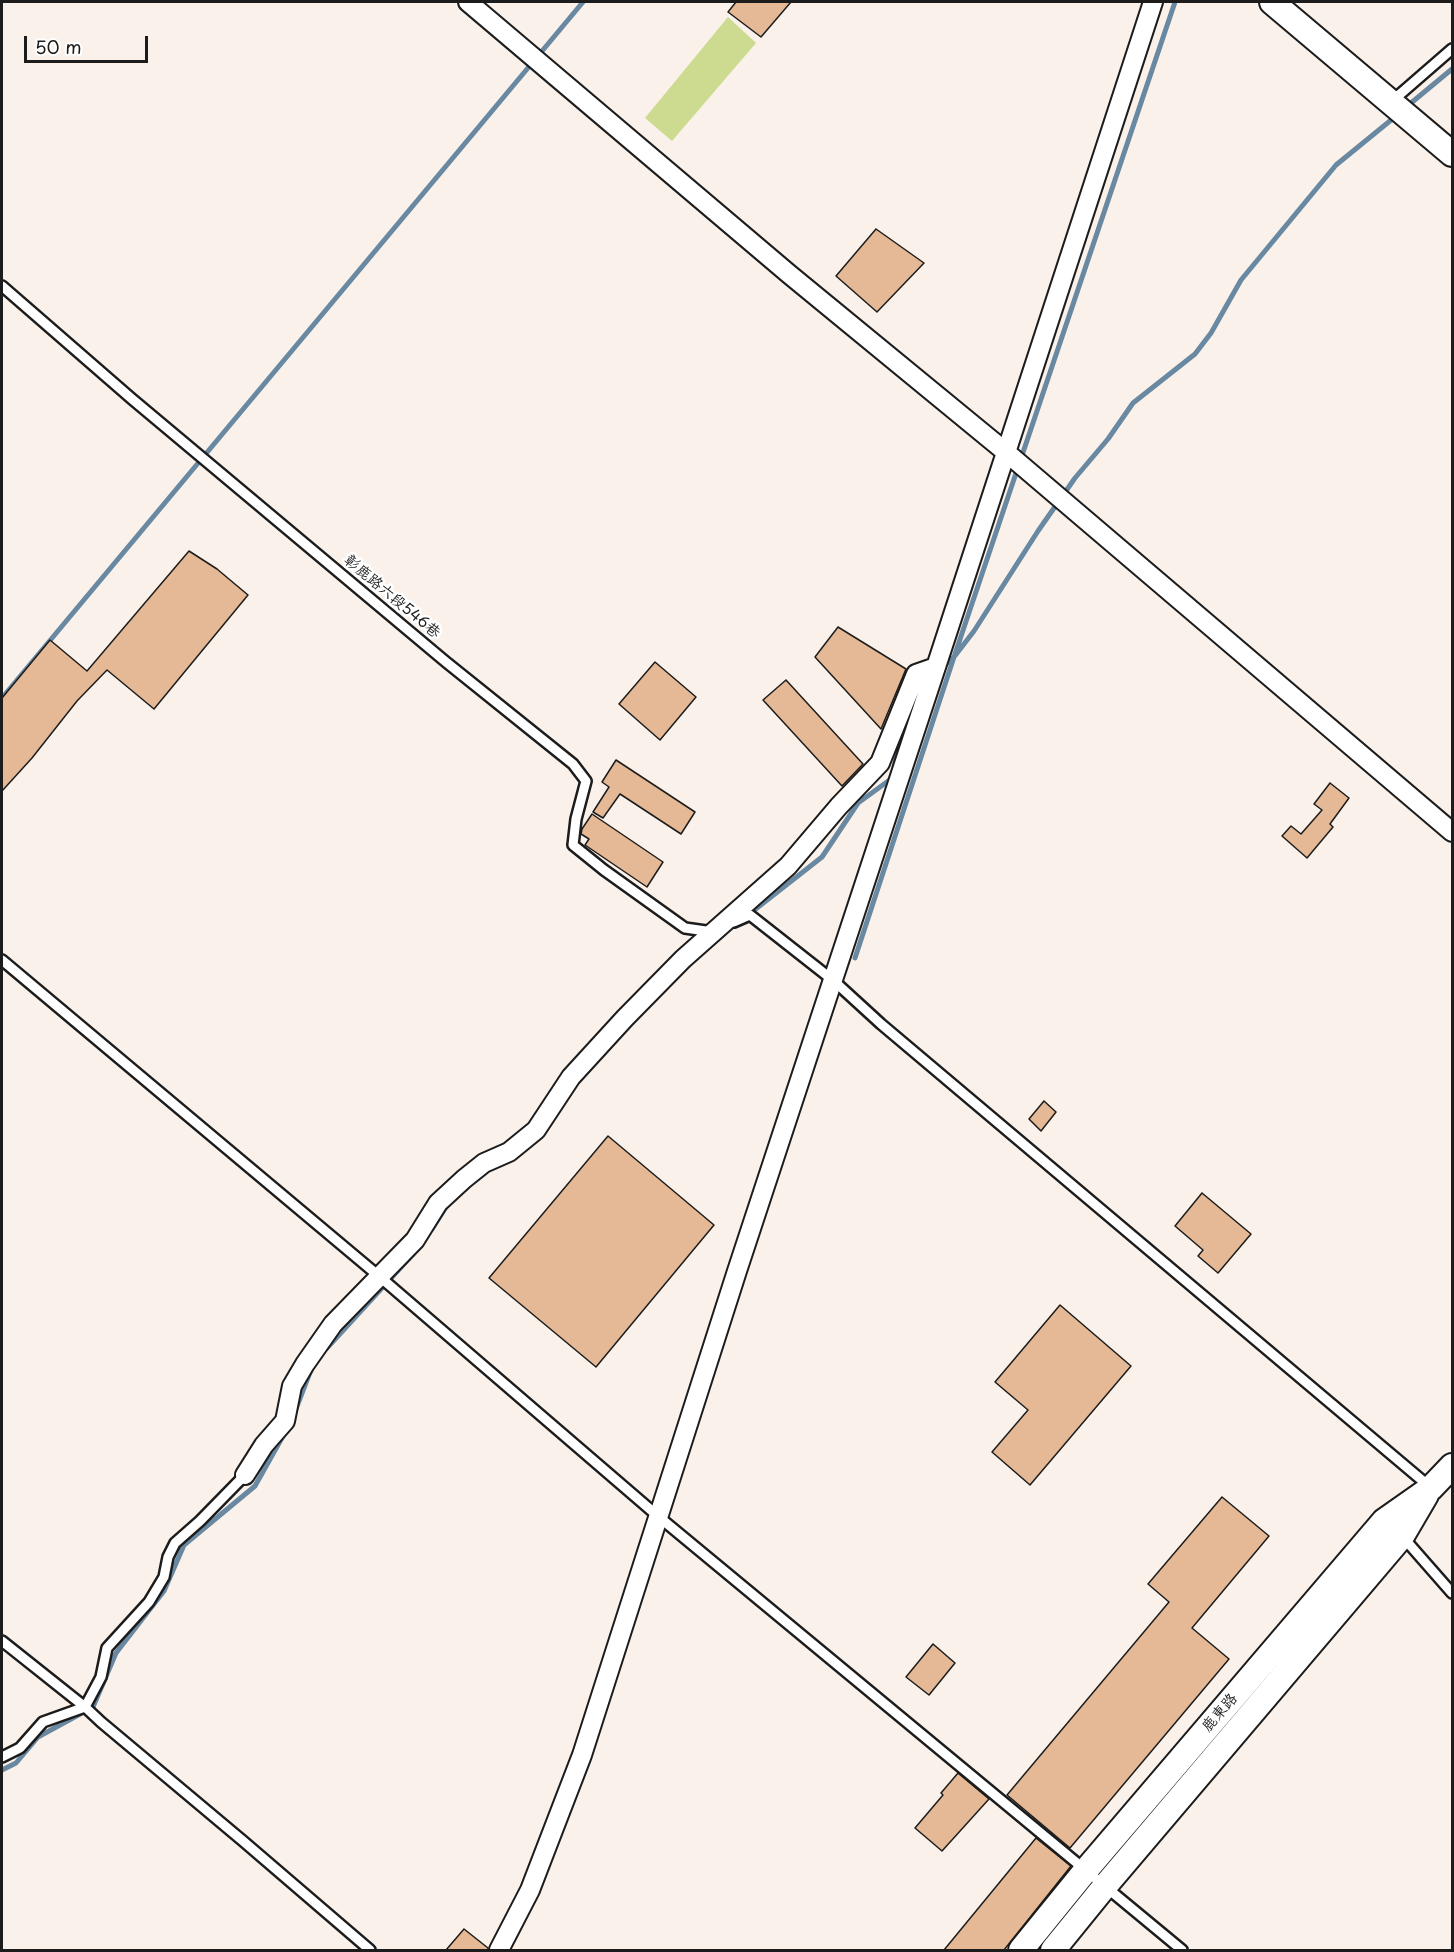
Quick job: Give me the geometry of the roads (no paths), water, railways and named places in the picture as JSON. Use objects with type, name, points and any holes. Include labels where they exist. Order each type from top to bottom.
[{"type":"street","points":[[468,2],[789,274],[1007,453],[1452,832]]},
{"type":"street","points":[[499,1950],[530,1890],[582,1755],[737,1271],[834,981],[1153,2]]},
{"type":"street","points":[[1272,2],[1452,154]]},
{"type":"street","points":[[245,1475],[264,1444],[285,1421],[292,1386],[333,1324],[415,1240],[438,1203],[484,1164],[509,1152],[536,1130],[571,1077],[625,1018],[713,932],[788,866],[839,806],[880,763],[916,674],[936,667]]},
{"type":"street","name":"鹿東路","points":[[1021,1950],[1086,1870],[1384,1521],[1431,1488],[1452,1466]]},
{"type":"street","name":"鹿東路","points":[[1053,1950],[1402,1536],[1431,1488]]},
{"type":"lane","points":[[1391,102],[1452,49]]},
{"type":"lane","name":"彰鹿路六段546巷","points":[[2,286],[132,399],[447,663],[573,764],[586,781],[576,819],[573,845],[685,928],[713,932]]},
{"type":"lane","points":[[713,932],[750,915],[834,981],[881,1024],[1431,1488]]},
{"type":"lane","points":[[2,960],[380,1277],[659,1517],[1182,1950]]},
{"type":"lane","points":[[2,1757],[20,1748],[44,1722],[85,1707],[101,1677],[107,1648],[149,1602],[164,1577],[168,1557],[175,1543],[201,1521],[245,1475]]},
{"type":"lane","points":[[1402,1536],[1452,1593]]},
{"type":"lane","points":[[2,1641],[85,1707],[370,1950]]},
{"type":"waterway","points":[[2,698],[583,2]]},
{"type":"waterway","points":[[855,958],[1175,2]]},
{"type":"waterway","points":[[1405,108],[1452,69]]},
{"type":"waterway","points":[[942,667],[954,657],[974,631],[1038,531],[1075,478],[1108,439],[1133,403],[1195,354],[1211,333],[1241,280],[1336,165],[1396,116]]},
{"type":"waterway","points":[[894,767],[901,736],[918,694]]},
{"type":"waterway","points":[[748,915],[822,857],[858,803],[891,779]]},
{"type":"waterway","points":[[432,1229],[448,1204]]},
{"type":"waterway","points":[[327,1348],[414,1253]]},
{"type":"waterway","points":[[294,1414],[312,1367]]},
{"type":"waterway","points":[[2,1770],[16,1763],[38,1737],[93,1707],[116,1653],[164,1591],[184,1545],[255,1486],[283,1436]]}]
